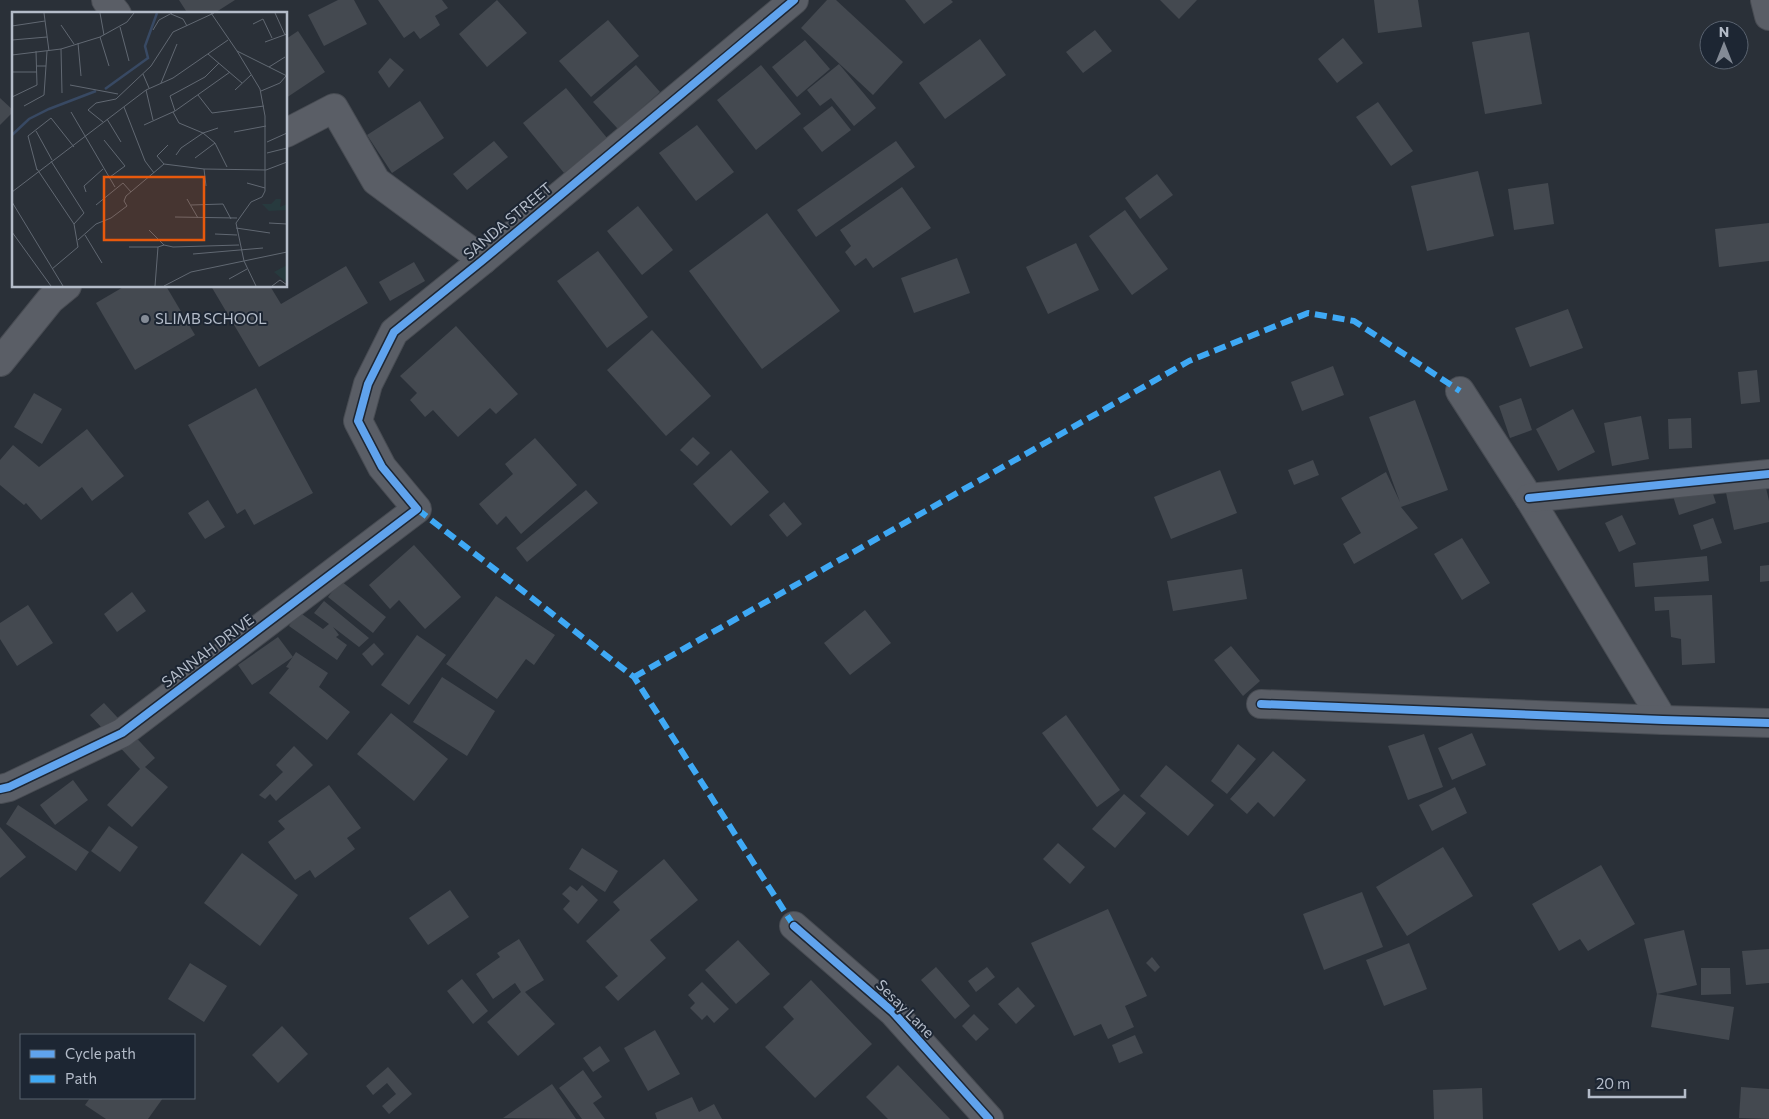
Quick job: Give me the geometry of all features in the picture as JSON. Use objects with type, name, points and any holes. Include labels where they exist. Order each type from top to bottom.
[{"type":"street","name":"SANDA STREET","points":[[417,509],[382,467],[358,421],[368,384],[394,332],[794,0]]},
{"type":"street","points":[[1765,0],[1769,16]]},
{"type":"street","points":[[288,131],[334,108],[376,181],[482,260]]},
{"type":"street","points":[[0,362],[50,300],[65,288]]},
{"type":"street","points":[[1460,390],[1529,498],[1662,720]]},
{"type":"street","points":[[1529,498],[1769,474]]},
{"type":"street","name":"SANNAH DRIVE","points":[[0,789],[9,787],[122,732],[417,509]]},
{"type":"street","points":[[1261,704],[1769,723]]},
{"type":"street","name":"Sesay Lane","points":[[794,926],[893,1012],[989,1119]]},
{"type":"building","points":[[179,0],[235,0],[216,12],[187,12]]},
{"type":"building","points":[[338,0],[354,0],[367,24],[324,46],[308,15]]},
{"type":"building","points":[[378,0],[442,0],[448,8],[435,16],[440,25],[420,39],[414,31],[404,38]]},
{"type":"building","points":[[497,0],[527,33],[487,67],[459,34]]},
{"type":"building","points":[[827,0],[836,0],[903,62],[873,95],[801,28]]},
{"type":"building","points":[[905,0],[951,0],[953,2],[924,24]]},
{"type":"building","points":[[1160,0],[1197,0],[1179,19]]},
{"type":"building","points":[[1374,0],[1418,0],[1422,27],[1378,33]]},
{"type":"building","points":[[608,20],[639,56],[591,97],[559,61]]},
{"type":"building","points":[[1095,30],[1112,51],[1083,73],[1066,52]]},
{"type":"building","points":[[298,31],[325,72],[288,97],[288,38]]},
{"type":"building","points":[[1529,32],[1542,104],[1485,114],[1472,42]]},
{"type":"building","points":[[1343,38],[1363,63],[1337,83],[1318,59]]},
{"type":"building","points":[[980,39],[1006,75],[945,119],[919,83]]},
{"type":"building","points":[[805,40],[830,69],[797,97],[772,67]]},
{"type":"building","points":[[390,58],[404,70],[389,88],[378,72]]},
{"type":"building","points":[[839,64],[876,108],[854,126],[831,98],[820,106],[807,90]]},
{"type":"building","points":[[636,65],[660,92],[618,129],[593,102]]},
{"type":"building","points":[[761,65],[801,114],[756,150],[717,100]]},
{"type":"building","points":[[566,88],[607,138],[564,173],[523,123]]},
{"type":"building","points":[[0,98],[12,109],[12,113],[0,125]]},
{"type":"building","points":[[420,101],[444,138],[392,173],[367,135]]},
{"type":"building","points":[[1378,102],[1413,151],[1391,166],[1356,117]]},
{"type":"building","points":[[832,106],[851,130],[822,152],[803,128]]},
{"type":"building","points":[[697,125],[734,172],[696,201],[659,153]]},
{"type":"building","points":[[494,141],[508,157],[467,190],[453,174]]},
{"type":"building","points":[[896,141],[915,167],[816,237],[797,210]]},
{"type":"building","points":[[1478,171],[1494,236],[1427,251],[1411,186]]},
{"type":"building","points":[[1157,174],[1173,195],[1140,219],[1125,198]]},
{"type":"building","points":[[1548,183],[1554,224],[1514,230],[1508,189]]},
{"type":"building","points":[[902,187],[931,228],[873,268],[866,258],[855,266],[845,252],[851,246],[840,230]]},
{"type":"building","points":[[638,206],[673,250],[642,275],[607,231]]},
{"type":"building","points":[[1125,210],[1168,269],[1132,295],[1089,236]]},
{"type":"building","points":[[767,213],[840,311],[762,369],[689,271]]},
{"type":"building","points":[[1769,223],[1769,261],[1719,267],[1715,229]]},
{"type":"building","points":[[1076,243],[1099,290],[1048,314],[1026,267]]},
{"type":"building","points":[[598,251],[648,317],[607,348],[557,281]]},
{"type":"building","points":[[957,258],[970,293],[914,313],[901,278]]},
{"type":"building","points":[[414,262],[425,281],[390,301],[379,282]]},
{"type":"building","points":[[346,266],[368,303],[259,367],[212,288],[271,288],[281,304]]},
{"type":"building","name":"SLIMB SCHOOL","points":[[122,288],[167,288],[195,335],[135,370],[96,303]]},
{"type":"building","points":[[1568,309],[1583,348],[1530,367],[1515,328]]},
{"type":"building","points":[[456,326],[518,394],[496,414],[490,408],[458,437],[433,410],[425,417],[410,400],[417,393],[400,376]]},
{"type":"building","points":[[652,330],[711,396],[666,436],[607,370]]},
{"type":"building","points":[[1333,366],[1344,395],[1302,411],[1291,382]]},
{"type":"building","points":[[1757,370],[1760,402],[1741,404],[1738,372]]},
{"type":"building","points":[[256,388],[313,493],[254,525],[245,509],[237,514],[188,425]]},
{"type":"building","points":[[34,393],[62,409],[42,444],[14,427]]},
{"type":"building","points":[[1521,398],[1532,430],[1510,438],[1499,406]]},
{"type":"building","points":[[1415,400],[1448,490],[1401,507],[1418,528],[1354,564],[1343,544],[1361,533],[1341,498],[1386,472],[1400,502],[1369,417]]},
{"type":"building","points":[[1573,409],[1595,452],[1558,471],[1536,429]]},
{"type":"building","points":[[1641,416],[1649,459],[1612,466],[1604,423]]},
{"type":"building","points":[[1691,418],[1692,448],[1669,449],[1668,419]]},
{"type":"building","points":[[87,429],[124,476],[92,501],[82,487],[41,520],[26,503],[24,505],[0,485],[0,460],[13,445],[39,467]]},
{"type":"building","points":[[693,437],[710,453],[697,466],[680,450]]},
{"type":"building","points":[[535,438],[577,485],[521,534],[506,516],[497,525],[479,504],[513,474],[505,464]]},
{"type":"building","points":[[731,450],[769,492],[731,526],[693,484]]},
{"type":"building","points":[[1313,460],[1319,475],[1294,485],[1288,470]]},
{"type":"building","points":[[1220,470],[1237,513],[1171,539],[1154,497]]},
{"type":"building","points":[[1764,479],[1769,501],[1769,522],[1734,530],[1725,488]]},
{"type":"building","points":[[1710,485],[1716,503],[1679,515],[1673,496]]},
{"type":"building","points":[[586,490],[598,503],[527,562],[516,548]]},
{"type":"building","points":[[208,500],[225,527],[205,539],[188,513]]},
{"type":"building","points":[[784,502],[802,524],[787,537],[769,515]]},
{"type":"building","points":[[1622,515],[1636,544],[1619,552],[1605,523]]},
{"type":"building","points":[[1713,518],[1722,543],[1701,550],[1693,525]]},
{"type":"building","points":[[1462,538],[1490,583],[1462,600],[1434,554]]},
{"type":"building","points":[[414,545],[461,597],[425,629],[399,600],[390,609],[369,585]]},
{"type":"building","points":[[1707,556],[1709,581],[1635,587],[1633,563]]},
{"type":"building","points":[[1769,565],[1769,581],[1760,582],[1760,566]]},
{"type":"building","points":[[1242,569],[1247,599],[1173,611],[1167,581]]},
{"type":"building","points":[[341,581],[386,617],[373,633],[328,597]]},
{"type":"building","points":[[132,592],[146,611],[117,632],[104,614]]},
{"type":"building","points":[[1712,595],[1715,663],[1682,665],[1681,639],[1671,637],[1669,610],[1655,611],[1654,597]]},
{"type":"building","points":[[496,596],[555,635],[534,665],[526,659],[497,699],[446,664]]},
{"type":"building","points":[[324,601],[369,638],[359,647],[333,627],[339,635],[336,637],[347,645],[337,660],[289,626],[299,612],[323,629],[329,624],[314,613]]},
{"type":"building","points":[[28,605],[53,643],[17,666],[0,639],[0,623]]},
{"type":"building","points":[[865,610],[891,643],[850,675],[824,643]]},
{"type":"building","points":[[417,635],[446,655],[409,705],[381,685]]},
{"type":"building","points":[[278,637],[293,657],[252,685],[238,665]]},
{"type":"building","points":[[374,643],[384,654],[372,666],[362,654]]},
{"type":"building","points":[[1231,646],[1260,681],[1243,696],[1214,660]]},
{"type":"building","points":[[296,652],[328,673],[319,687],[350,712],[327,740],[269,693],[289,668],[286,667]]},
{"type":"building","points":[[442,677],[495,711],[467,756],[413,722]]},
{"type":"building","points":[[104,703],[155,758],[145,767],[168,787],[132,827],[107,805],[140,769],[90,715]]},
{"type":"building","points":[[391,713],[448,759],[414,801],[357,754]]},
{"type":"building","points":[[1066,715],[1120,790],[1097,807],[1042,733]]},
{"type":"building","points":[[1472,733],[1486,765],[1452,780],[1438,748]]},
{"type":"building","points":[[1424,734],[1443,787],[1408,800],[1388,746]]},
{"type":"building","points":[[1238,744],[1256,759],[1227,794],[1211,781]]},
{"type":"building","points":[[294,746],[313,765],[276,801],[270,794],[265,799],[259,795],[283,772],[276,765]]},
{"type":"building","points":[[1273,751],[1306,780],[1274,817],[1258,802],[1247,814],[1230,799]]},
{"type":"building","points":[[1166,765],[1214,805],[1188,836],[1140,796]]},
{"type":"building","points":[[73,780],[88,800],[55,825],[40,805]]},
{"type":"building","points":[[329,785],[361,828],[347,838],[355,849],[315,878],[310,870],[295,880],[268,842],[285,829],[278,821]]},
{"type":"building","points":[[1455,787],[1467,813],[1432,831],[1419,805]]},
{"type":"building","points":[[1124,794],[1146,813],[1115,848],[1092,829]]},
{"type":"building","points":[[18,805],[89,852],[76,871],[6,824]]},
{"type":"building","points":[[109,826],[138,847],[120,872],[91,851]]},
{"type":"building","points":[[0,827],[26,857],[0,878]]},
{"type":"building","points":[[1058,843],[1085,867],[1070,884],[1043,859]]},
{"type":"building","points":[[1443,847],[1473,896],[1407,936],[1376,887]]},
{"type":"building","points":[[582,848],[618,871],[605,892],[569,869]]},
{"type":"building","points":[[242,853],[298,895],[260,946],[204,903]]},
{"type":"building","points":[[664,859],[698,900],[650,940],[666,958],[618,1001],[605,987],[618,976],[586,941],[620,910],[613,902]]},
{"type":"building","points":[[1601,865],[1635,924],[1588,951],[1580,939],[1559,951],[1532,904]]},
{"type":"building","points":[[582,885],[598,900],[578,924],[563,909],[570,901],[562,894],[570,886],[577,891]]},
{"type":"building","points":[[450,890],[469,917],[428,945],[409,918]]},
{"type":"building","points":[[1362,892],[1383,947],[1324,970],[1303,914]]},
{"type":"building","points":[[1108,909],[1147,996],[1125,1006],[1134,1027],[1108,1039],[1101,1024],[1074,1036],[1031,943]]},
{"type":"building","points":[[1684,930],[1697,985],[1657,994],[1644,939]]},
{"type":"building","points":[[519,939],[544,980],[525,992],[555,1024],[518,1056],[487,1022],[521,992],[515,983],[493,999],[476,974],[500,957],[497,953]]},
{"type":"building","points":[[738,940],[770,974],[736,1004],[705,970]]},
{"type":"building","points":[[1409,943],[1427,989],[1384,1006],[1366,960]]},
{"type":"building","points":[[1769,949],[1769,983],[1746,985],[1742,951]]},
{"type":"building","points":[[1152,957],[1160,967],[1155,972],[1146,963]]},
{"type":"building","points":[[190,963],[227,986],[204,1022],[168,999]]},
{"type":"building","points":[[936,967],[970,1006],[955,1019],[921,980]]},
{"type":"building","points":[[987,967],[995,977],[976,992],[968,981]]},
{"type":"building","points":[[1701,968],[1730,968],[1731,994],[1701,995]]},
{"type":"building","points":[[462,979],[488,1011],[473,1024],[447,991]]},
{"type":"building","points":[[811,980],[872,1044],[815,1098],[765,1047],[794,1019],[783,1007]]},
{"type":"building","points":[[702,982],[729,1009],[714,1023],[707,1015],[702,1020],[690,1008],[695,1003],[688,995]]},
{"type":"building","points":[[1018,987],[1035,1006],[1016,1024],[998,1004]]},
{"type":"building","points":[[1657,994],[1734,1007],[1729,1040],[1651,1027]]},
{"type":"building","points":[[974,1014],[989,1029],[976,1041],[962,1026]]},
{"type":"building","points":[[282,1026],[308,1054],[278,1083],[252,1055]]},
{"type":"building","points":[[655,1030],[680,1074],[648,1091],[624,1048]]},
{"type":"building","points":[[1135,1035],[1143,1053],[1119,1063],[1112,1045]]},
{"type":"building","points":[[600,1046],[610,1061],[593,1072],[583,1058]]},
{"type":"building","points":[[898,1065],[950,1119],[888,1119],[866,1097]]},
{"type":"building","points":[[388,1067],[412,1094],[389,1114],[382,1106],[396,1094],[387,1083],[373,1095],[366,1086]]},
{"type":"building","points":[[583,1070],[602,1097],[593,1103],[605,1119],[582,1119],[559,1088]]},
{"type":"building","points":[[552,1084],[576,1119],[503,1118]]},
{"type":"building","points":[[1741,1087],[1769,1089],[1769,1119],[1739,1118]]},
{"type":"building","points":[[1482,1088],[1483,1119],[1434,1119],[1433,1090]]},
{"type":"building","points":[[692,1097],[699,1112],[714,1104],[722,1119],[657,1119],[655,1113]]},
{"type":"building","points":[[89,1099],[162,1099],[148,1119],[106,1119],[85,1105]]},
{"type":"marked path","points":[[634,677],[1189,361],[1308,313],[1354,321],[1460,391]]},
{"type":"marked path","points":[[417,509],[634,677],[794,926]]},
{"type":"cycle path","points":[[0,789],[9,787],[122,733],[417,509],[382,467],[358,421],[368,384],[394,332],[794,0]]},
{"type":"cycle path","points":[[1529,498],[1769,474]]},
{"type":"cycle path","points":[[1261,704],[1769,723]]},
{"type":"cycle path","points":[[794,926],[893,1012],[989,1119]]},
{"type":"place","name":"SLIMB SCHOOL","points":[[145,319]]}]
